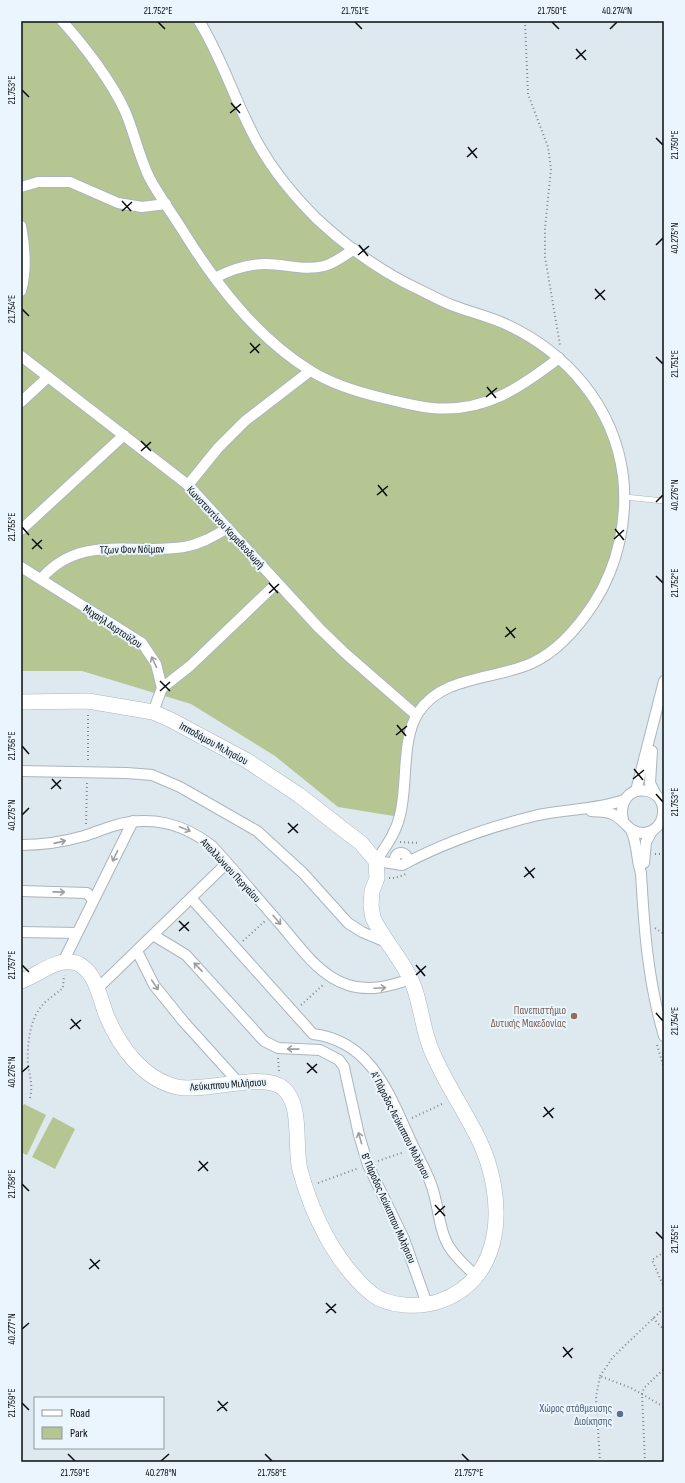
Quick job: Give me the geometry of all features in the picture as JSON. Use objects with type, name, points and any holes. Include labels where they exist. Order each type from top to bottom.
[{"type":"street","points":[[62,21],[98,65],[124,109],[149,177],[215,278],[250,321],[279,347],[310,371],[338,384],[375,396],[430,408],[459,409],[494,400],[515,390],[559,358]]},
{"type":"street","points":[[200,21],[259,145],[276,172],[296,197],[320,221],[354,249],[418,289],[452,305],[500,321],[519,330],[540,343],[559,358],[582,380],[605,420],[621,465],[626,497],[617,551],[611,573],[595,601],[578,626],[560,644],[534,662],[504,672],[454,685],[437,693],[425,703],[416,716],[408,742],[400,817],[392,838],[376,861]]},
{"type":"street","points":[[21,187],[38,182],[70,182],[118,203],[142,207],[166,204]]},
{"type":"street","points":[[21,226],[24,252],[24,279],[21,290]]},
{"type":"street","points":[[215,278],[226,272],[250,265],[266,264],[306,268],[325,266],[354,249]]},
{"type":"street","name":"Κωνσταντίνου Καραθεοδωρή","points":[[21,356],[188,485],[346,654],[416,716]]},
{"type":"street","points":[[188,485],[218,448],[245,421],[310,371]]},
{"type":"street","points":[[21,402],[48,377]]},
{"type":"street","points":[[21,530],[124,435]]},
{"type":"street","name":"Τζων Φον Νόϊμαν","points":[[41,579],[51,566],[84,551],[96,549],[145,550],[183,547],[207,541],[228,528]]},
{"type":"street","name":"Μιχαήλ Δερτούζου","points":[[21,568],[142,643],[156,664],[162,688]]},
{"type":"street","points":[[153,712],[162,688],[190,666],[278,583]]},
{"type":"street","points":[[636,791],[643,768],[645,750],[650,739],[664,681]]},
{"type":"street","name":"Ιπποδάμου Μιλησίου","points":[[21,702],[88,701],[153,712],[218,744],[272,776],[361,844],[376,861]]},
{"type":"street","points":[[631,830],[638,833],[652,831],[658,827],[664,814],[663,807],[650,783],[652,752],[650,739]]},
{"type":"street","points":[[21,771],[139,774],[152,776],[180,787],[256,831],[303,873],[348,923],[362,932],[386,942]]},
{"type":"street","points":[[585,810],[624,800],[636,791],[643,790],[656,795]]},
{"type":"street","points":[[622,820],[622,806],[624,800]]},
{"type":"street","points":[[376,861],[403,861],[494,828],[563,810],[585,810],[612,813],[622,820],[631,830],[637,842],[649,967],[657,1012],[664,1036]]},
{"type":"street","name":"Απολλώνιου Περγαίου","points":[[21,845],[53,843],[133,821],[153,820],[184,828],[198,835],[212,846],[320,968],[331,977],[348,985],[360,988],[384,988],[411,979]]},
{"type":"street","points":[[21,981],[62,962],[133,821]]},
{"type":"street","points":[[641,873],[644,864],[646,842],[652,831]]},
{"type":"street","name":"Λεύκιππου Μιλήσιου","points":[[62,962],[76,962],[92,977],[108,1020],[129,1055],[142,1069],[176,1086],[214,1088],[239,1083],[271,1081],[280,1086],[289,1094],[294,1105],[299,1167],[306,1188],[328,1239],[358,1282],[375,1297],[398,1305],[439,1302],[455,1294],[477,1277],[487,1262],[496,1225],[494,1187],[480,1142],[429,1044],[418,996],[411,979],[386,942],[373,918],[372,891],[377,878],[376,861]]},
{"type":"street","points":[[96,990],[228,863]]},
{"type":"street","points":[[21,892],[87,893],[93,900]]},
{"type":"street","name":"Α' Πάροδος Λεύκιππου Μιλήσιου","points":[[191,898],[314,1034],[339,1040],[359,1053],[370,1065],[381,1080],[431,1185],[450,1247],[477,1277]]},
{"type":"street","points":[[21,932],[77,933]]},
{"type":"street","name":"Β' Πάροδος Λεύκιππου Μιλήσιου","points":[[153,935],[186,955],[264,1041],[278,1048],[320,1050],[339,1060],[344,1067],[359,1135],[368,1165],[404,1239],[427,1304]]},
{"type":"street","points":[[137,951],[154,985],[182,1020],[239,1083]]},
{"type":"lane","points":[[626,497],[664,502]]},
{"type":"path","points":[[525,21],[528,94],[548,147],[551,169],[545,228],[545,257],[560,342],[559,358]]},
{"type":"path","points":[[377,878],[395,878],[403,861]]},
{"type":"path","points":[[236,948],[272,914]]},
{"type":"path","points":[[30,1098],[32,1088],[29,1074],[28,1048],[34,1018],[40,1008],[63,988],[65,980],[62,962]]},
{"type":"path","points":[[294,1012],[331,977]]},
{"type":"path","points":[[278,1048],[280,1086]]},
{"type":"path","points":[[402,1123],[456,1098]]},
{"type":"path","points":[[306,1188],[414,1148]]},
{"type":"path","points":[[664,1252],[652,1260],[664,1287]]},
{"type":"path","points":[[600,1462],[596,1397],[600,1376],[613,1357],[664,1308]]},
{"type":"path","points":[[653,1318],[664,1330]]},
{"type":"path","points":[[645,1462],[642,1394],[644,1388],[664,1369]]},
{"type":"path","points":[[600,1376],[632,1388],[664,1407]]},
{"type":"path","points":[[662,1462],[664,1454]]},
{"type":"green space","points":[[21,21],[199,21],[238,102],[296,197],[382,268],[540,343],[597,403],[621,465],[617,551],[578,626],[534,662],[454,685],[416,716],[400,817],[338,807],[275,756],[191,704],[82,671],[21,671]]},
{"type":"green space","points":[[24,1104],[46,1115],[27,1155],[21,1152],[21,1109]]},
{"type":"green space","points":[[53,1117],[75,1129],[55,1169],[32,1157]]},
{"type":"place","name":"Πανεπιστήμιο Δυτικής Μακεδονίας","points":[[574,1016]]},
{"type":"place","name":"Χώρος στάθμευσης Διοίκησης","points":[[620,1414]]}]
